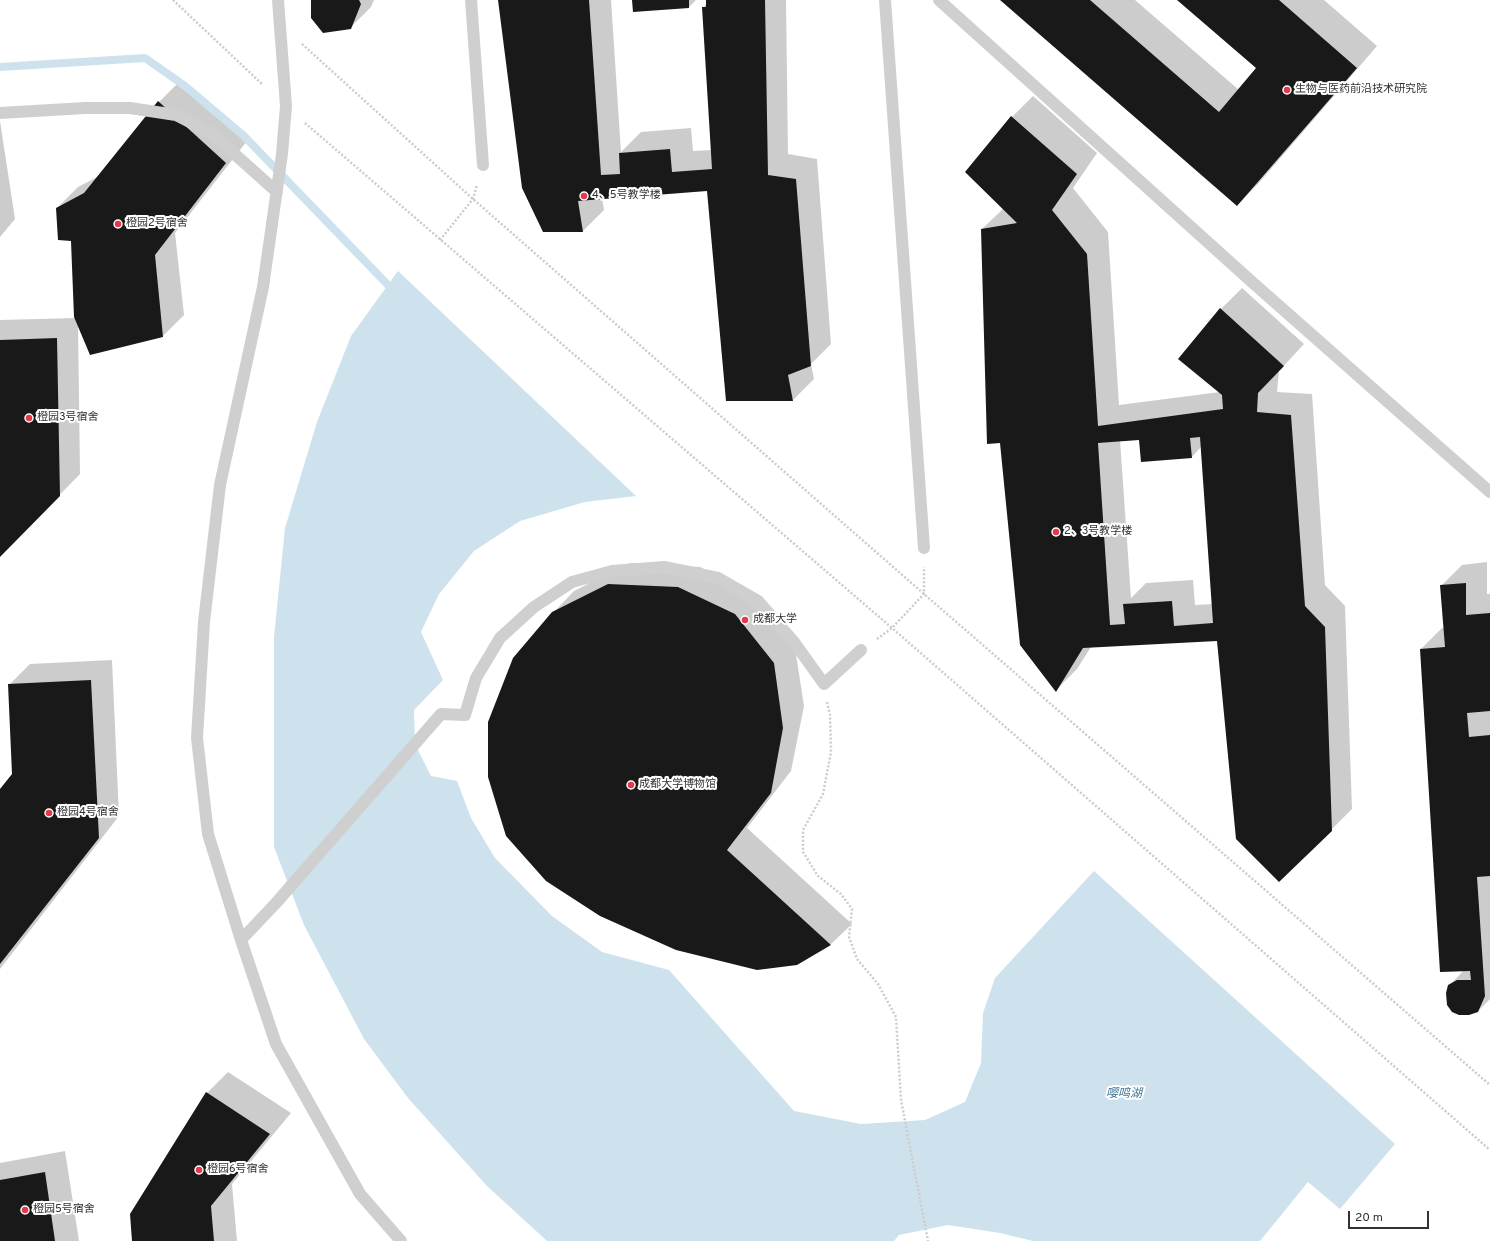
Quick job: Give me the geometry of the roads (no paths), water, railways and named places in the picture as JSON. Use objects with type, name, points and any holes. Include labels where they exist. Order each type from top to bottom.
[{"type":"lane","points":[[278,0],[286,106],[282,154],[263,287],[220,484],[204,622],[197,738],[208,834],[240,940],[276,1044],[360,1194],[401,1241]]},
{"type":"lane","points":[[471,0],[483,165]]},
{"type":"lane","points":[[885,0],[924,548]]},
{"type":"lane","points":[[939,0],[1264,292],[1490,492]]},
{"type":"lane","points":[[0,113],[85,108],[130,108],[176,115],[211,134],[277,190]]},
{"type":"lane","points":[[240,940],[276,903],[441,714],[465,715],[476,678],[500,638],[534,607],[572,582],[612,571],[664,567],[718,578],[758,601],[794,642],[824,684],[862,650]]},
{"type":"water","name":"嘤鸣湖","points":[[398,271],[636,496],[585,502],[520,521],[474,551],[439,594],[421,632],[443,680],[414,710],[415,744],[431,776],[457,781],[471,818],[495,858],[552,916],[602,952],[669,970],[794,1111],[861,1124],[925,1120],[965,1102],[981,1063],[983,1013],[995,978],[1094,871],[1395,1144],[1340,1209],[1308,1182],[1260,1241],[1033,1241],[1000,1233],[948,1225],[899,1235],[894,1241],[547,1241],[487,1186],[408,1098],[364,1039],[304,925],[274,847],[274,637],[285,528],[317,422],[351,336]]},
{"type":"waterway","points":[[0,67],[145,58],[185,86],[243,135],[388,285]]},
{"type":"place","name":"生物与医药前沿技术研究院","points":[[1287,90]]},
{"type":"place","name":"4、5号教学楼","points":[[584,196]]},
{"type":"place","name":"橙园2号宿舍","points":[[118,224]]},
{"type":"place","name":"橙园3号宿舍","points":[[29,418]]},
{"type":"place","name":"2、3号教学楼","points":[[1056,532]]},
{"type":"place","name":"成都大学","points":[[745,620]]},
{"type":"place","name":"成都大学博物馆","points":[[631,785]]},
{"type":"place","name":"橙园4号宿舍","points":[[49,813]]},
{"type":"place","name":"橙园6号宿舍","points":[[199,1170]]},
{"type":"place","name":"橙园5号宿舍","points":[[25,1210]]}]
